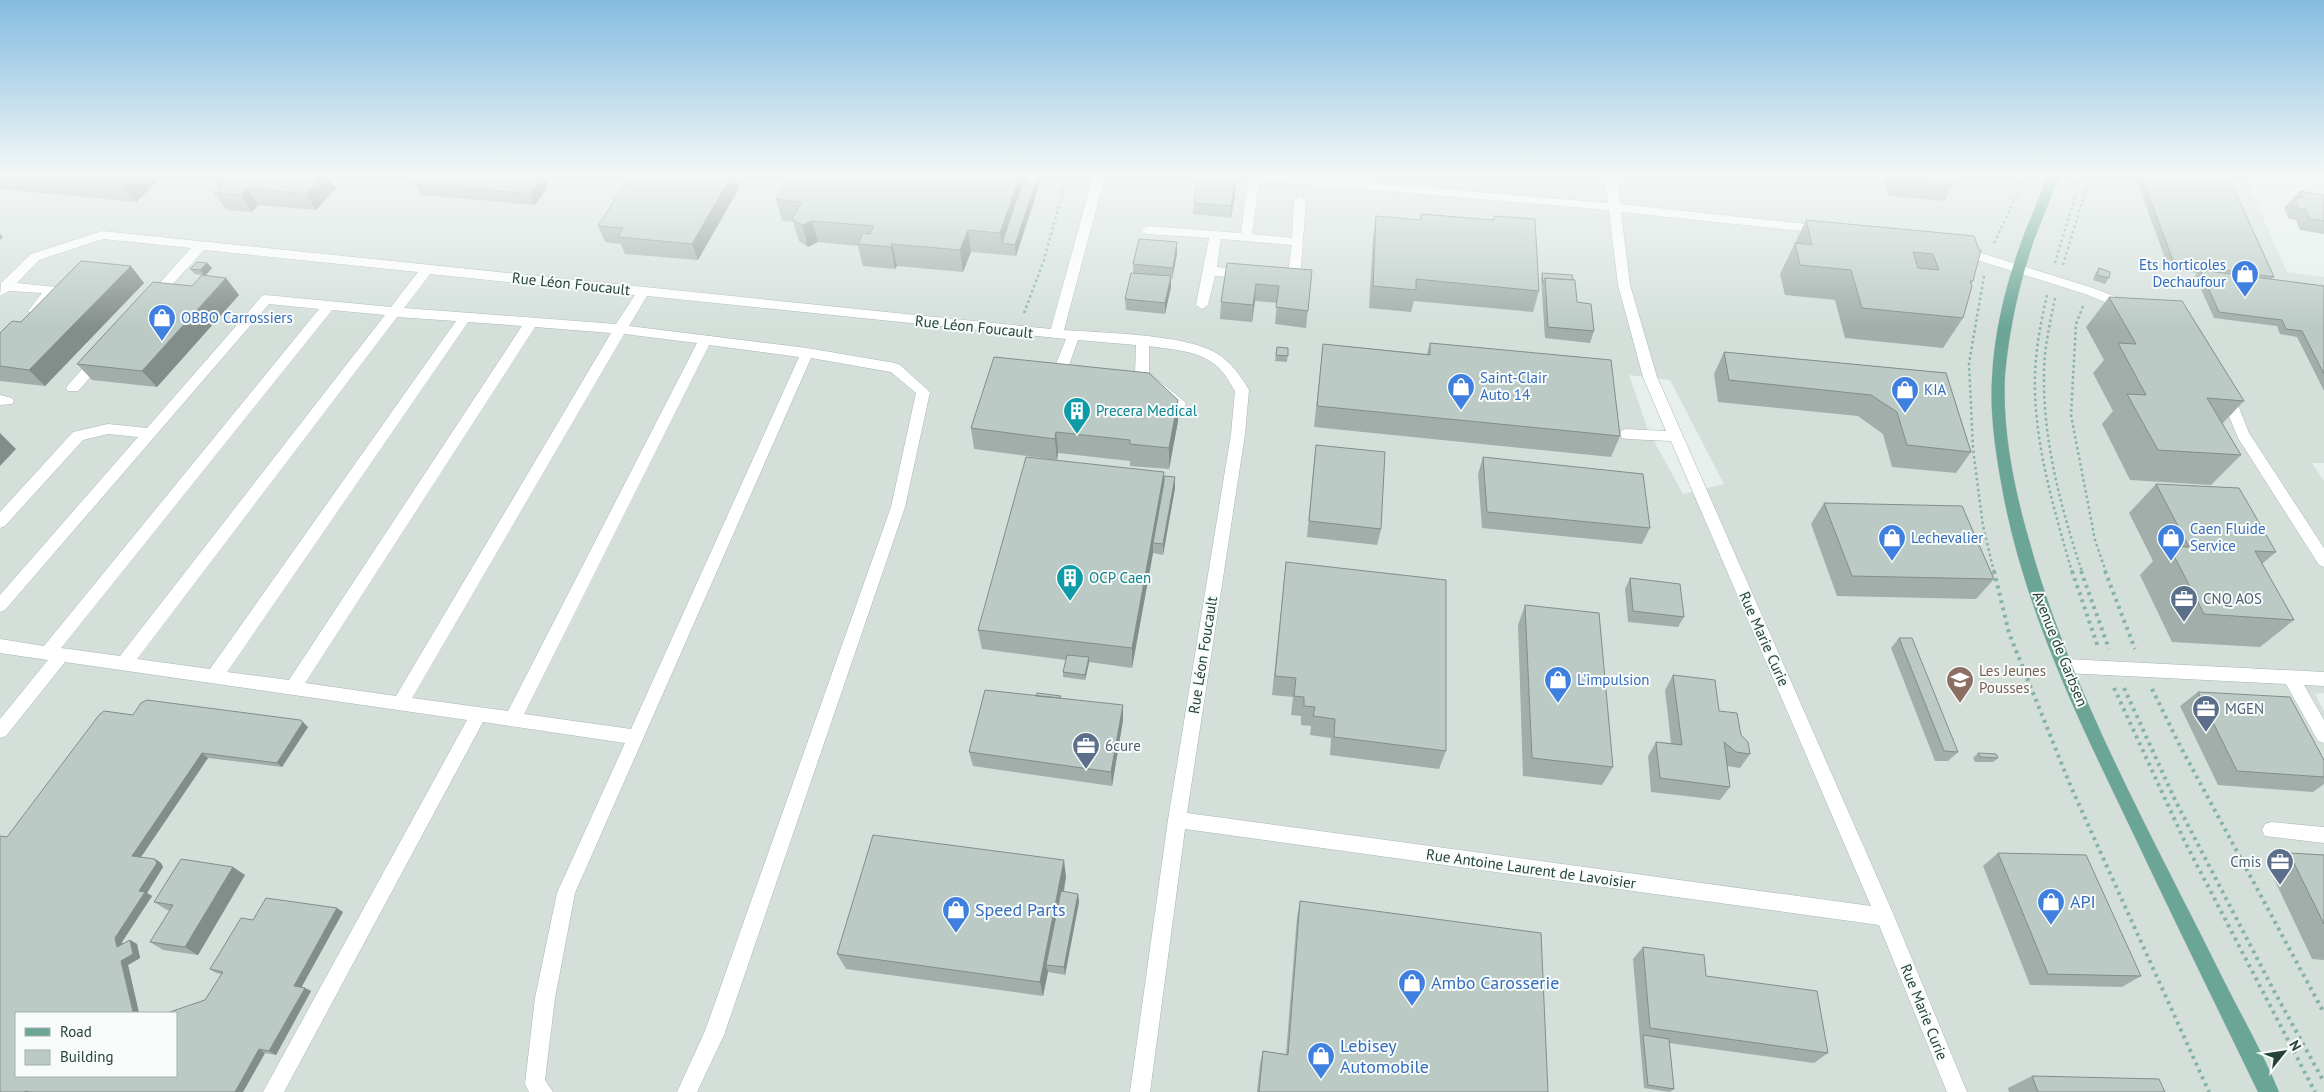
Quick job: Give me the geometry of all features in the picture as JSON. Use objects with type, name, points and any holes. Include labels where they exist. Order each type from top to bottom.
[{"type":"main road","name":"Avenue de Garbsen","points":[[2034,227],[2018,270],[2006,324],[1998,392],[2002,450],[2014,518],[2037,593],[2104,754],[2269,1092]]},
{"type":"street","points":[[1056,335],[1085,227]]},
{"type":"street","points":[[1246,237],[1247,227]]},
{"type":"street","points":[[1275,276],[1294,278],[1299,227]]},
{"type":"street","name":"Rue Marie Curie","points":[[1616,227],[1624,285],[1650,377],[1885,917],[1956,1092]]},
{"type":"street","points":[[1796,227],[1833,231]]},
{"type":"street","points":[[1147,230],[1298,242]]},
{"type":"street","name":"Rue Léon Foucault","points":[[3,289],[35,257],[102,235],[1056,335],[1143,341],[1191,348],[1210,355],[1224,365],[1242,390],[1238,434],[1177,820],[1140,1092]]},
{"type":"street","points":[[1202,305],[1216,235]]},
{"type":"street","points":[[144,308],[200,246]]},
{"type":"street","points":[[1952,249],[2089,291],[2142,312]]},
{"type":"street","points":[[124,664],[427,269]]},
{"type":"street","points":[[1210,271],[1256,275]]},
{"type":"street","points":[[3,289],[52,290],[24,324]]},
{"type":"street","points":[[400,704],[643,292]]},
{"type":"street","points":[[0,606],[266,298],[394,312],[620,329],[807,353],[895,368],[923,392],[898,508],[714,1035],[687,1092]]},
{"type":"street","points":[[0,731],[54,654],[330,305]]},
{"type":"street","points":[[214,677],[466,317]]},
{"type":"street","points":[[293,688],[531,322]]},
{"type":"street","points":[[1074,336],[1061,369],[1088,371]]},
{"type":"street","points":[[512,720],[705,340]]},
{"type":"street","points":[[1143,341],[1137,375],[1179,404]]},
{"type":"street","points":[[73,388],[105,352]]},
{"type":"street","points":[[542,1092],[535,1084],[546,998],[566,893],[807,353]]},
{"type":"street","points":[[2220,378],[2243,434],[2324,562]]},
{"type":"street","points":[[0,522],[78,436],[108,429],[150,433]]},
{"type":"street","points":[[1627,434],[1676,436]]},
{"type":"street","points":[[0,646],[636,737]]},
{"type":"street","points":[[2066,666],[2324,679]]},
{"type":"street","points":[[2291,677],[2324,736]]},
{"type":"street","points":[[273,1092],[478,715]]},
{"type":"street","name":"Rue Antoine Laurent de Lavoisier","points":[[1177,820],[1885,917]]},
{"type":"street","points":[[2271,830],[2324,835]]},
{"type":"path","points":[[1017,331],[1044,260],[1053,227]]},
{"type":"path","points":[[1993,247],[2002,227]]},
{"type":"path","points":[[2054,268],[2066,227]]},
{"type":"path","points":[[2063,265],[2075,227]]},
{"type":"path","points":[[2048,289],[2036,356],[2035,391],[2038,421],[2043,454],[2060,530],[2099,650]]},
{"type":"path","points":[[2057,291],[2046,344],[2044,373],[2047,424],[2052,456],[2078,558],[2110,652]]},
{"type":"path","points":[[2112,683],[2168,811],[2315,1092]]},
{"type":"path","points":[[2123,685],[2199,846],[2274,991],[2324,1082]]},
{"type":"shaded area","points":[[0,227],[2267,227],[2287,272],[2324,277],[2324,463],[2312,463],[2324,481],[2324,693],[2315,694],[2324,711],[2324,1092],[0,1092]],"holes":[[[1629,375],[1670,380],[1724,484],[1683,494],[1648,430]]]},
{"type":"building","points":[[610,227],[702,227],[692,244],[618,237],[623,228]]},
{"type":"building","points":[[874,227],[1002,227],[1000,233],[968,230],[960,250],[892,244],[891,247],[858,244],[863,233],[870,234]]},
{"type":"building","points":[[1007,227],[1021,227],[1015,245],[1002,243]]},
{"type":"building","points":[[1376,227],[1535,227],[1539,291],[1416,279],[1416,290],[1373,286]]},
{"type":"building","points":[[1808,227],[1879,227],[1974,236],[1979,250],[1981,250],[1973,281],[1970,281],[1972,286],[1963,318],[1862,308],[1851,270],[1800,265],[1795,243],[1812,245]],"holes":[[[1913,252],[1933,254],[1939,270],[1918,268]]]},
{"type":"building","points":[[2160,227],[2251,227],[2274,277],[2174,263]]},
{"type":"building","points":[[1139,239],[1177,242],[1173,268],[1133,264]]},
{"type":"building","points":[[81,261],[131,266],[29,370],[0,366],[0,333],[12,321],[21,322]]},
{"type":"building","points":[[197,262],[207,263],[200,270],[190,269]]},
{"type":"building","points":[[1227,263],[1312,270],[1308,311],[1276,307],[1279,286],[1256,284],[1253,305],[1221,302]]},
{"type":"building","points":[[2099,268],[2110,272],[2109,278],[2097,275]]},
{"type":"building","points":[[2200,270],[2324,286],[2324,374],[2302,331],[2286,329],[2282,320],[2219,312]]},
{"type":"building","points":[[1131,273],[1171,276],[1165,303],[1125,299]]},
{"type":"building","points":[[1542,273],[1572,275],[1573,280],[1545,278],[1543,283]]},
{"type":"building","points":[[202,275],[226,278],[142,371],[77,364],[153,282],[192,286]]},
{"type":"building","points":[[1545,278],[1575,280],[1577,302],[1591,304],[1594,331],[1548,327]]},
{"type":"building","points":[[2109,297],[2182,301],[2244,401],[2207,398],[2241,455],[2158,450],[2127,394],[2146,395],[2118,343],[2136,344]]},
{"type":"building","name":"Saint-Clair Auto 14","points":[[1430,343],[1611,360],[1620,436],[1317,406],[1323,344],[1430,355]]},
{"type":"building","points":[[1277,347],[1288,348],[1288,356],[1276,355]]},
{"type":"building","points":[[1724,352],[1946,373],[1971,452],[1907,445],[1897,412],[1871,395],[1729,380]]},
{"type":"building","name":"Precera Medical","points":[[994,357],[1149,373],[1178,400],[1169,448],[1130,444],[1130,440],[1056,432],[1055,439],[971,428]]},
{"type":"building","points":[[1316,445],[1385,452],[1381,529],[1309,521]]},
{"type":"building","name":"OCP Caen","points":[[1026,457],[1164,472],[1132,648],[978,630]]},
{"type":"building","points":[[1483,457],[1643,474],[1650,528],[1487,512]]},
{"type":"building","points":[[1164,476],[1175,477],[1163,544],[1153,543]]},
{"type":"building","points":[[2156,484],[2239,488],[2276,552],[2255,551],[2294,620],[2204,614],[2169,546],[2189,547]]},
{"type":"building","points":[[1824,503],[1962,506],[1994,579],[1852,576]]},
{"type":"building","points":[[1286,562],[1446,580],[1446,751],[1334,737],[1335,719],[1313,716],[1315,707],[1304,706],[1304,697],[1294,696],[1296,678],[1275,676]]},
{"type":"building","points":[[1630,578],[1680,584],[1684,617],[1633,611]]},
{"type":"building","name":"L'impulsion","points":[[1525,605],[1599,613],[1613,767],[1532,758]]},
{"type":"building","points":[[1899,638],[1912,638],[1958,752],[1944,751]]},
{"type":"building","points":[[1067,655],[1089,657],[1085,675],[1063,672]]},
{"type":"building","points":[[1673,675],[1715,680],[1719,711],[1737,713],[1741,735],[1748,742],[1750,754],[1736,752],[1724,742],[1730,787],[1660,778],[1656,742],[1682,745]]},
{"type":"building","points":[[985,690],[1123,705],[1111,772],[969,752]]},
{"type":"building","points":[[2198,692],[2290,697],[2324,760],[2324,777],[2237,771]]},
{"type":"building","points":[[1037,693],[1061,696],[1060,698],[1036,696]]},
{"type":"building","points":[[147,700],[300,720],[303,722],[277,763],[202,753],[132,856],[155,859],[157,863],[139,891],[145,892],[115,938],[117,947],[130,940],[133,954],[121,961],[133,1012],[15,1012],[15,1077],[178,1077],[178,1012],[170,1012],[205,1000],[223,972],[210,969],[241,918],[253,920],[266,898],[337,908],[294,986],[305,988],[269,1051],[259,1049],[235,1092],[0,1092],[0,836],[7,837],[99,715],[104,711],[133,715],[141,703]]},
{"type":"building","points":[[1978,753],[1996,754],[1998,758],[1980,757]]},
{"type":"building","name":"Speed Parts","points":[[873,835],[1064,860],[1040,982],[837,954]]},
{"type":"building","name":"API","points":[[1998,853],[2086,855],[2141,976],[2048,974]]},
{"type":"building","points":[[2289,853],[2324,855],[2324,924]]},
{"type":"building","points":[[181,859],[233,867],[185,947],[150,942],[173,905],[154,902]]},
{"type":"building","points":[[1061,891],[1078,894],[1064,967],[1046,965]]},
{"type":"building","name":"Ambo Carosserie","points":[[1300,901],[1541,933],[1548,1092],[1259,1092],[1263,1051],[1288,1055]]},
{"type":"building","points":[[1643,947],[1704,955],[1706,976],[1817,991],[1828,1053],[1650,1028]]},
{"type":"building","points":[[1643,1035],[1669,1039],[1674,1089],[1648,1085]]},
{"type":"building","points":[[2032,1076],[2159,1079],[2165,1092],[2038,1092]]},
{"type":"place","name":"Ets horticoles Dechaufour","points":[[2245,298]]},
{"type":"place","name":"OBBO Carrossiers","points":[[162,342]]},
{"type":"place","name":"Saint-Clair Auto 14","points":[[1461,411]]},
{"type":"place","name":"KIA","points":[[1905,414]]},
{"type":"place","name":"Precera Medical","points":[[1077,435]]},
{"type":"place","name":"Lechevalier","points":[[1892,562]]},
{"type":"place","name":"Caen Fluide Service","points":[[2171,562]]},
{"type":"place","name":"OCP Caen","points":[[1070,602]]},
{"type":"place","name":"CNQ AOS","points":[[2184,623]]},
{"type":"place","name":"L'impulsion","points":[[1558,704]]},
{"type":"place","name":"Les Jeunes Pousses","points":[[1960,704]]},
{"type":"place","name":"MGEN","points":[[2206,733]]},
{"type":"place","name":"6cure","points":[[1086,770]]},
{"type":"place","name":"Cmis","points":[[2280,886]]},
{"type":"place","name":"API","points":[[2051,926]]},
{"type":"place","name":"Speed Parts","points":[[956,934]]},
{"type":"place","name":"Ambo Carosserie","points":[[1412,1007]]},
{"type":"place","name":"Lebisey Automobile","points":[[1321,1080]]}]
